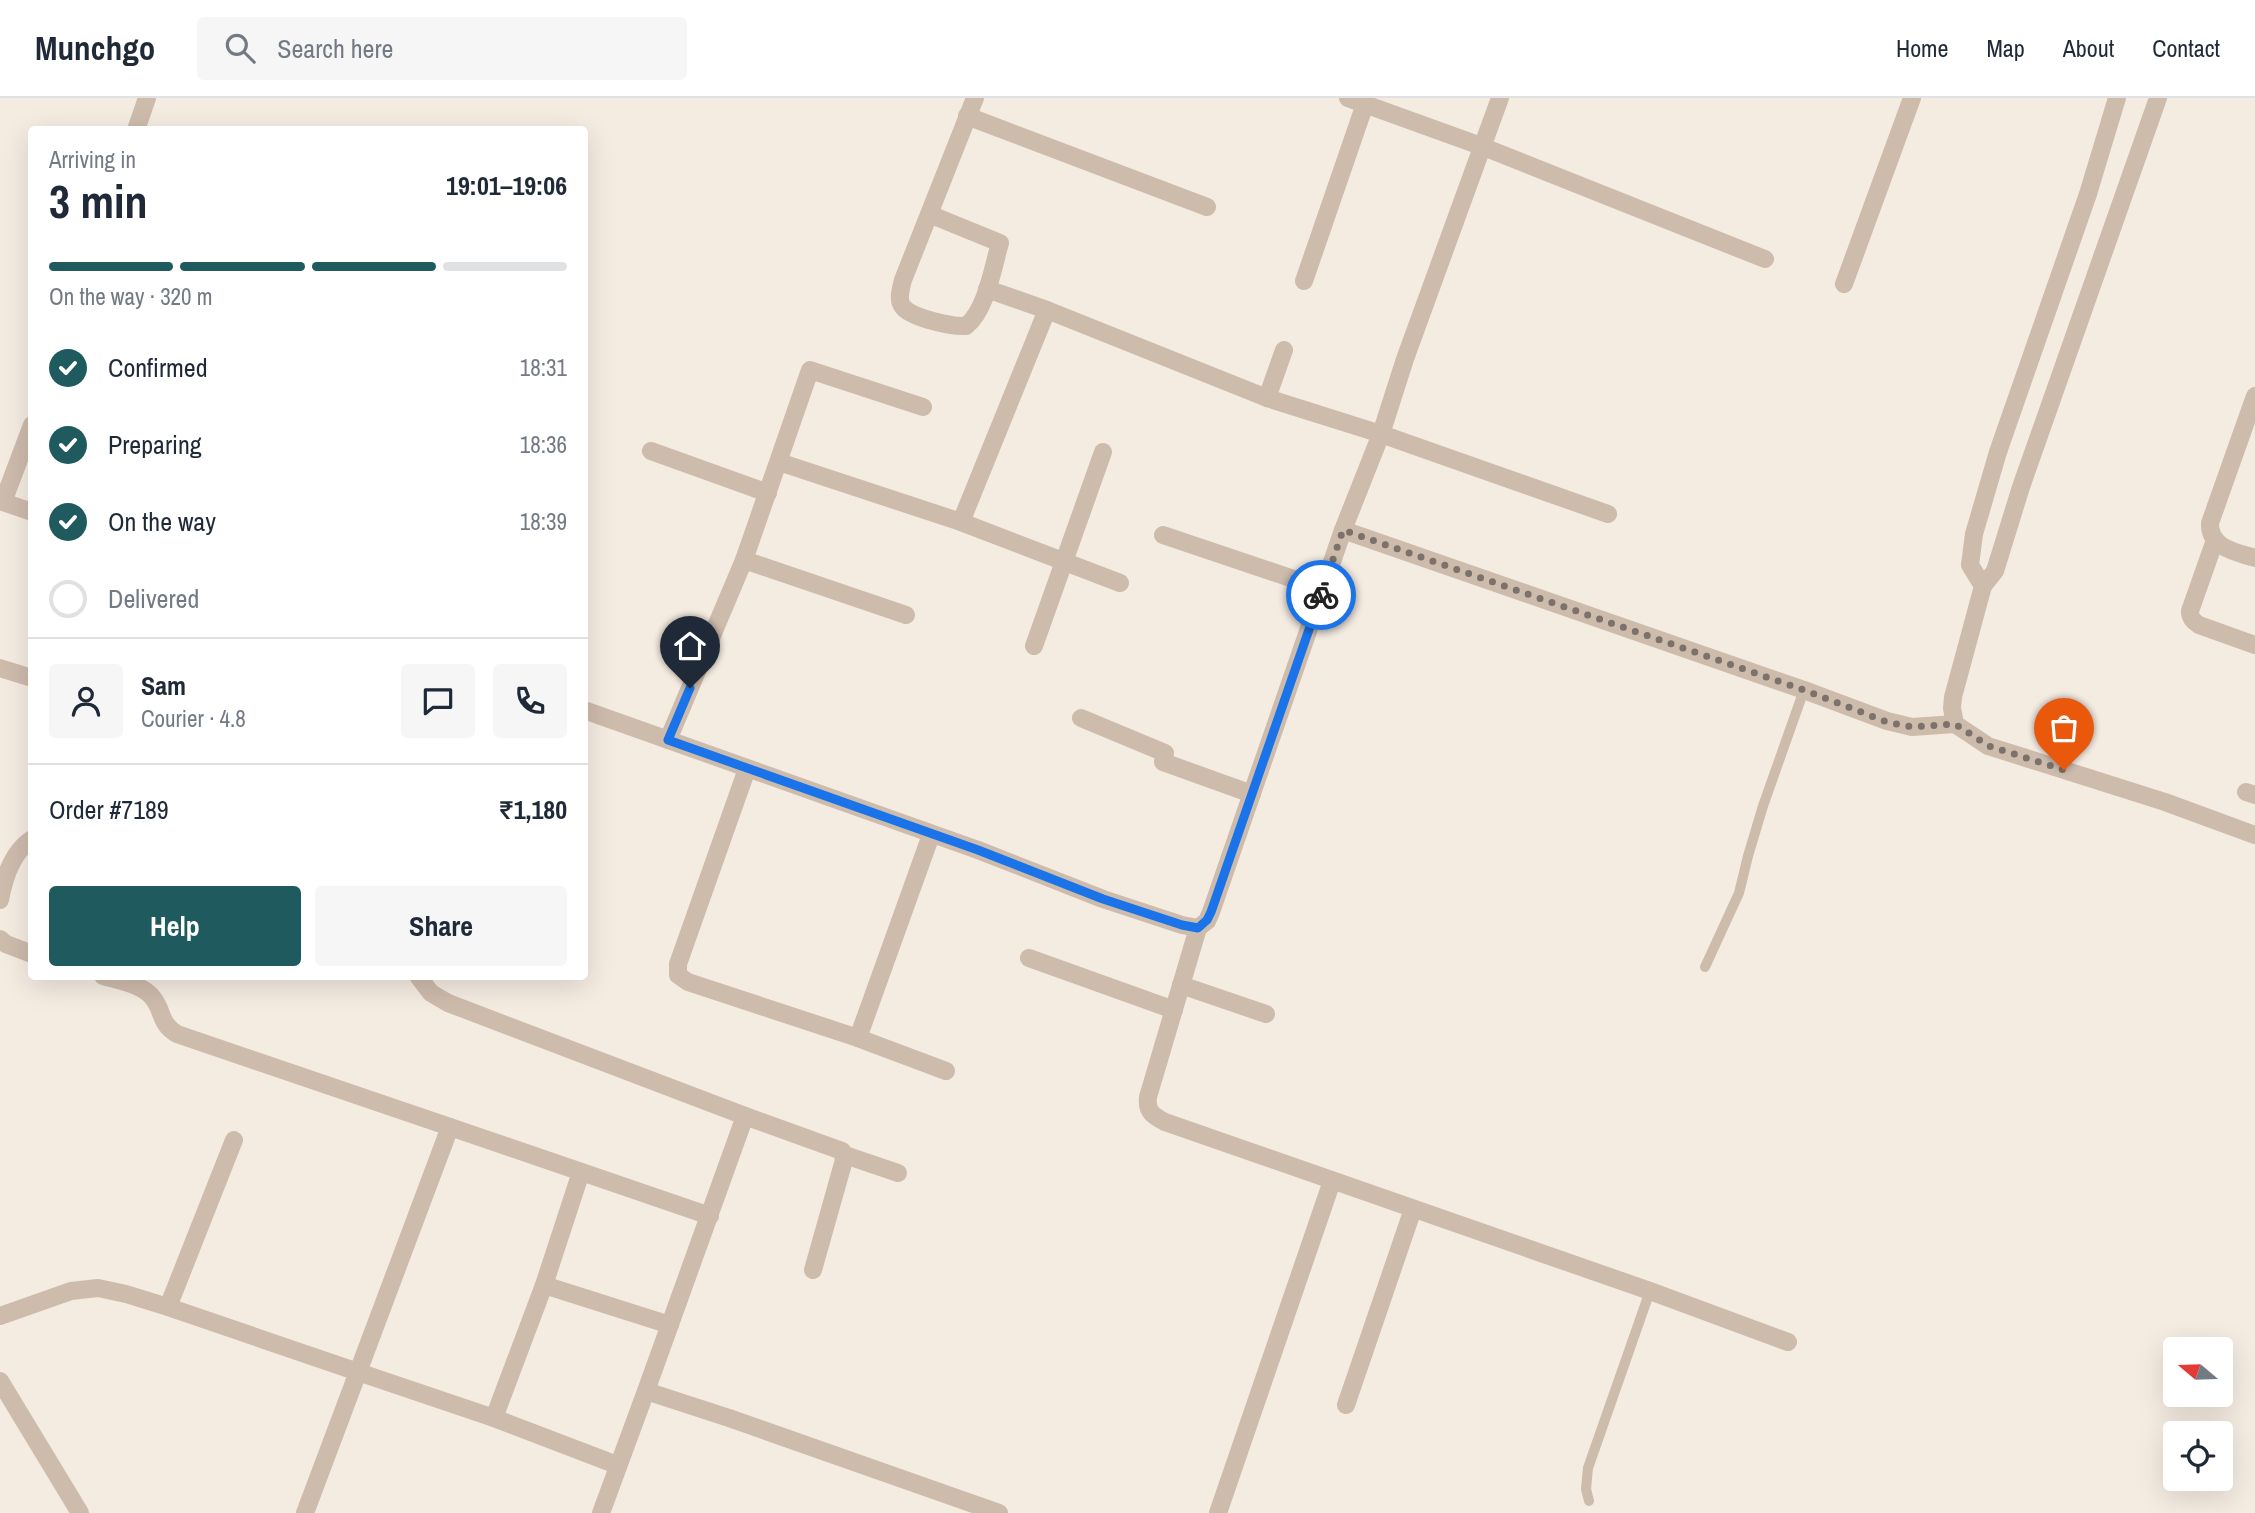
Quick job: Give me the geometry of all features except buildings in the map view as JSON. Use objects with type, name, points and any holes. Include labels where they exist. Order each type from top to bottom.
[{"type":"street","points":[[137,126],[147,98]]},
{"type":"street","points":[[929,214],[1000,243],[976,316],[966,326],[951,326],[904,309],[901,305],[900,290],[903,280],[967,116],[975,98]]},
{"type":"street","points":[[1348,98],[1481,146],[1765,259]]},
{"type":"street","points":[[1500,98],[1381,434],[1343,530],[1211,912],[1198,928],[1147,1105],[1150,1112],[1165,1122],[1788,1342]]},
{"type":"street","points":[[1844,284],[1912,98]]},
{"type":"street","points":[[1983,586],[1970,565],[1974,534],[1998,452],[2088,194],[2117,98]]},
{"type":"street","points":[[1955,724],[1953,697],[1983,586],[1995,571],[2025,475],[2158,98]]},
{"type":"street","points":[[1304,281],[1365,104]]},
{"type":"street","points":[[967,116],[1207,207]]},
{"type":"street","points":[[987,289],[1047,310],[1267,398],[1381,434],[1608,514]]},
{"type":"street","points":[[961,522],[1047,310]]},
{"type":"street","points":[[1267,398],[1284,351]]},
{"type":"street","points":[[668,740],[744,561],[810,370],[923,407]]},
{"type":"street","points":[[2255,399],[2210,523],[2210,530],[2221,546],[2255,558]]},
{"type":"street","points":[[28,435],[2,501],[28,511]]},
{"type":"street","points":[[651,451],[768,493]]},
{"type":"street","points":[[1034,646],[1103,452]]},
{"type":"street","points":[[779,463],[961,522],[1120,583]]},
{"type":"street","points":[[1343,530],[1904,726],[1923,728],[1955,724],[1989,746],[2165,802],[2255,835]]},
{"type":"street","points":[[1163,535],[1323,589]]},
{"type":"street","points":[[2215,540],[2190,616],[2193,622],[2199,625],[2255,645]]},
{"type":"street","points":[[744,561],[906,615]]},
{"type":"street","points":[[0,668],[28,677]]},
{"type":"street","points":[[588,711],[978,850],[1103,899],[1198,928]]},
{"type":"street","points":[[1082,718],[1165,753],[1163,762],[1252,794]]},
{"type":"street","points":[[747,769],[678,964],[678,975],[688,982],[858,1038],[946,1071]]},
{"type":"street","points":[[858,1038],[932,835]]},
{"type":"street","points":[[0,900],[8,872],[28,842]]},
{"type":"street","points":[[0,939],[28,952]]},
{"type":"street","points":[[1029,958],[1174,1010]]},
{"type":"street","points":[[115,980],[152,996],[166,1025],[177,1034],[710,1216]]},
{"type":"street","points":[[421,980],[431,993],[448,1003],[745,1116],[836,1147],[845,1155],[898,1173]]},
{"type":"street","points":[[1181,985],[1266,1014]]},
{"type":"street","points":[[607,1511],[617,1465],[745,1116]]},
{"type":"street","points":[[305,1513],[450,1127]]},
{"type":"street","points":[[168,1307],[234,1140]]},
{"type":"street","points":[[813,1270],[845,1155]]},
{"type":"street","points":[[494,1418],[544,1285],[581,1172]]},
{"type":"street","points":[[1218,1513],[1332,1181]]},
{"type":"street","points":[[1346,1405],[1413,1209]]},
{"type":"street","points":[[544,1285],[670,1325]]},
{"type":"street","points":[[0,1316],[84,1288],[126,1294],[494,1418],[617,1465]]},
{"type":"street","points":[[0,1381],[80,1513]]},
{"type":"street","points":[[646,1391],[999,1513]]},
{"type":"lane","points":[[1705,967],[1739,892],[1759,818],[1804,690]]},
{"type":"lane","points":[[1589,1502],[1586,1482],[1590,1462],[1650,1292]]},
{"type":"way so far","points":[[1321,595],[1343,530],[1804,690],[1887,722],[1923,728],[1955,724],[1989,746],[2064,770]]},
{"type":"route","points":[[690,688],[668,740],[978,850],[1103,899],[1198,928],[1211,912],[1321,595]]}]
